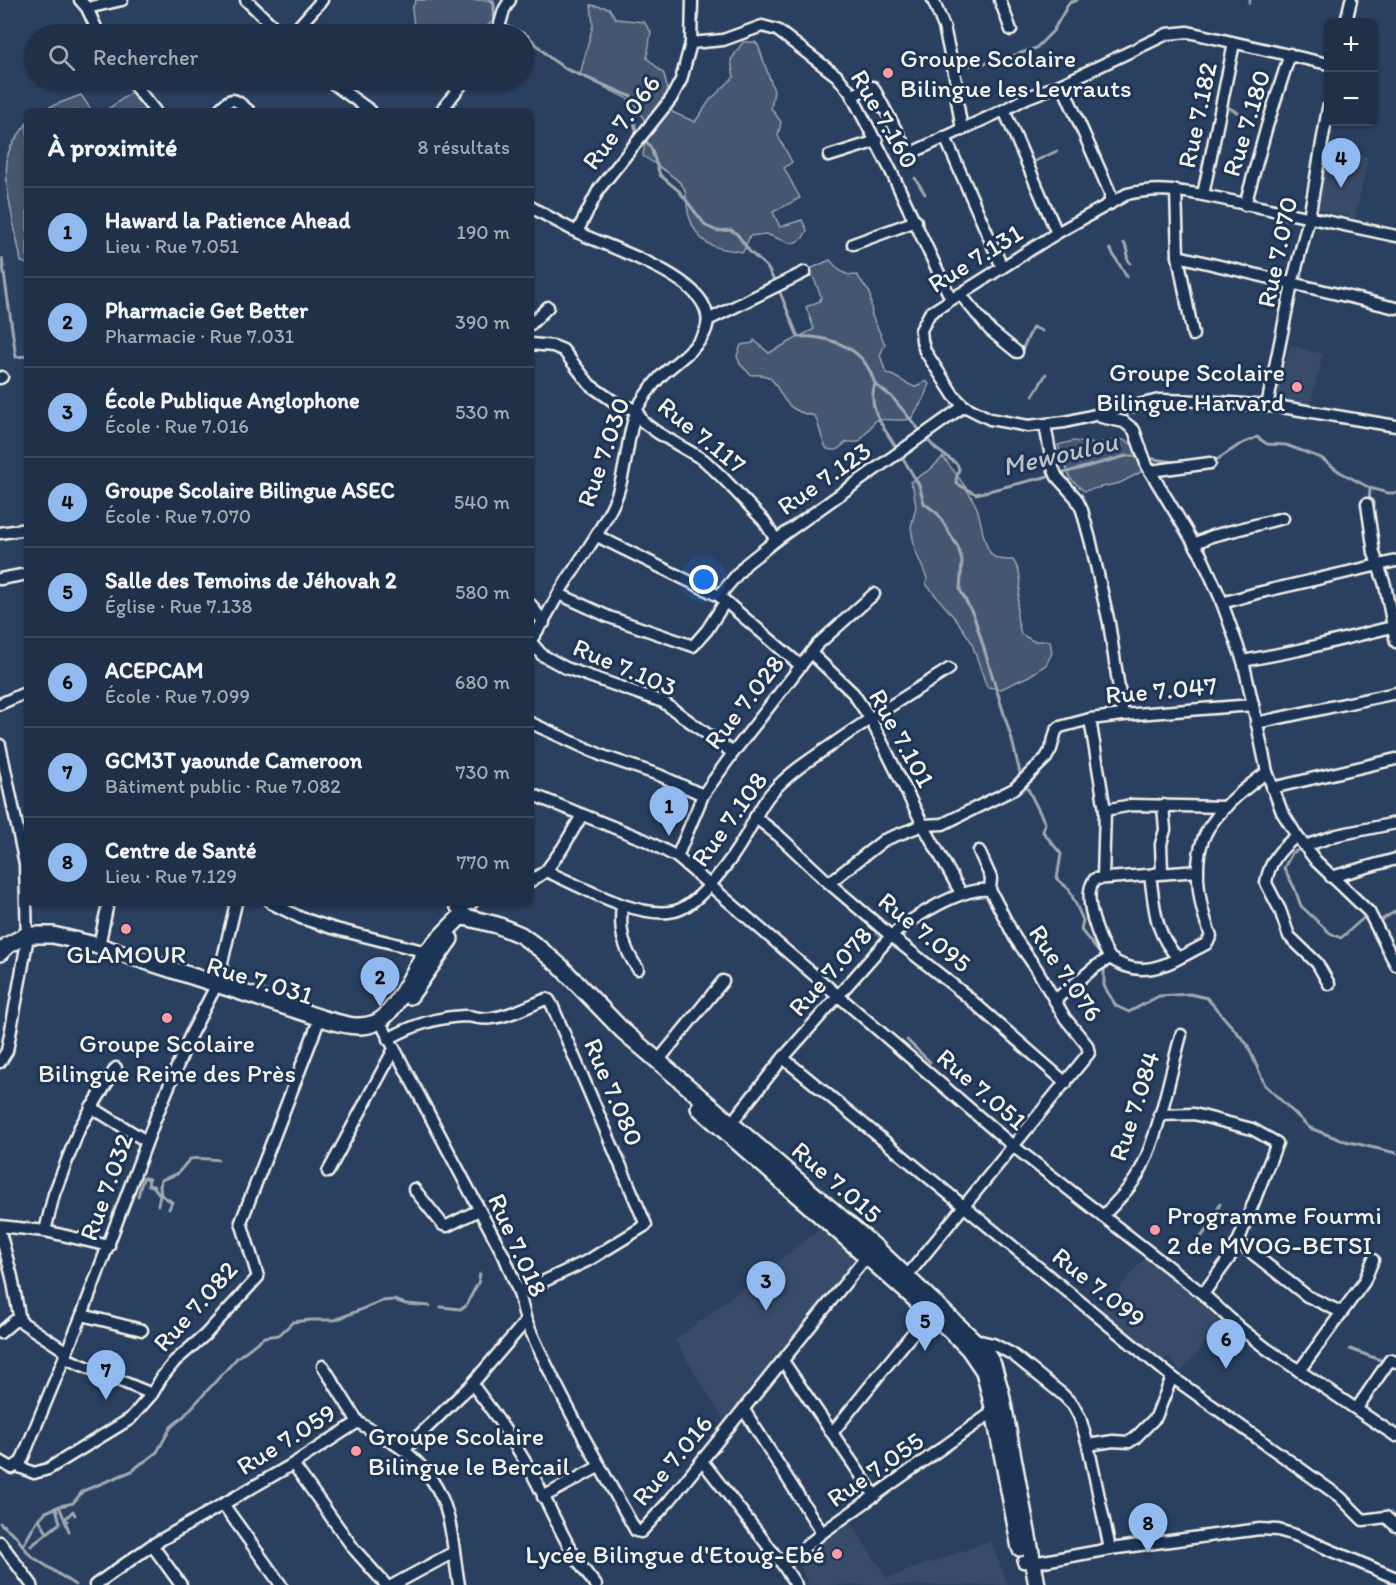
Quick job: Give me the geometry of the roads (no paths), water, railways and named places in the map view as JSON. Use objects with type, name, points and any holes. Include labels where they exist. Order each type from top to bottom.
[{"type":"main road","name":"Rue 7.031","points":[[27,939],[72,947],[343,1024],[368,1026],[378,1022],[390,1011],[427,952],[459,912]]},
{"type":"main road","points":[[386,1034],[401,1008],[447,943],[459,912]]},
{"type":"main road","name":"Rue 7.015","points":[[459,912],[497,925],[532,942],[560,966],[623,1031],[732,1122],[976,1340],[993,1365],[1001,1393],[1028,1562],[1027,1585]]},
{"type":"main road","name":"Rue 7.015","points":[[459,912],[505,935],[531,952],[617,1036],[969,1349],[984,1371],[1028,1562],[1037,1585]]},
{"type":"main road","name":"Rue 7.031","points":[[27,939],[53,935],[99,946],[346,1032],[386,1034]]},
{"type":"main road","points":[[0,953],[8,945],[27,939]]},
{"type":"main road","points":[[0,966],[27,939]]},
{"type":"street","points":[[94,24],[84,4],[122,0]]},
{"type":"street","points":[[246,0],[271,24]]},
{"type":"street","points":[[301,24],[322,0]]},
{"type":"street","points":[[500,24],[510,0]]},
{"type":"street","name":"Rue 7.066","points":[[577,232],[599,189],[663,110],[681,80],[691,43],[692,0]]},
{"type":"street","points":[[933,0],[944,27],[957,86],[962,130]]},
{"type":"street","points":[[1000,0],[1011,30]]},
{"type":"street","points":[[1347,18],[1351,0]]},
{"type":"street","name":"Rue 7.160","points":[[691,43],[723,40],[762,26],[769,27],[777,30],[837,76],[852,96],[877,141],[956,296],[990,330],[1017,352]]},
{"type":"street","points":[[852,96],[873,87],[906,152],[910,153],[1167,34],[1188,32],[1324,63]]},
{"type":"street","name":"Rue 7.182","points":[[1203,195],[1234,43]]},
{"type":"street","name":"Rue 7.180","points":[[1245,205],[1266,126],[1290,54]]},
{"type":"street","points":[[1062,84],[1110,193],[1110,204]]},
{"type":"street","points":[[138,90],[153,108]]},
{"type":"street","points":[[342,90],[367,108]]},
{"type":"street","points":[[443,108],[457,90]]},
{"type":"street","points":[[221,108],[232,99],[237,100],[246,108]]},
{"type":"street","points":[[1004,110],[1057,233]]},
{"type":"street","name":"Rue 7.070","points":[[1268,406],[1292,284],[1309,218],[1326,126]]},
{"type":"street","points":[[945,137],[1002,267]]},
{"type":"street","points":[[828,156],[877,141]]},
{"type":"street","name":"Rue 7.131","points":[[1396,235],[1176,190],[1144,190],[1126,194],[1002,267],[930,313],[921,330],[921,341],[925,351],[964,406],[990,419],[1028,426],[1045,425],[1159,400],[1268,406],[1396,426]]},
{"type":"street","points":[[1176,190],[1178,256],[1193,335]]},
{"type":"street","points":[[534,209],[577,232],[655,265],[681,280],[701,300],[708,320],[805,272]]},
{"type":"street","points":[[854,244],[916,221]]},
{"type":"street","points":[[1178,256],[1396,308]]},
{"type":"street","points":[[534,321],[548,307]]},
{"type":"street","name":"Rue 7.030","points":[[534,637],[597,536],[615,498],[625,465],[636,410],[660,376],[703,338],[708,320]]},
{"type":"street","name":"Rue 7.117","points":[[534,344],[553,346],[563,350],[590,385],[613,401],[636,410],[643,422],[704,460],[764,521],[776,540]]},
{"type":"street","name":"Rue 7.123","points":[[559,594],[609,617],[693,646],[707,630],[722,599],[746,564],[776,540],[964,406]]},
{"type":"street","points":[[1094,416],[1113,418],[1124,422],[1134,430],[1150,471],[1194,544],[1222,603],[1243,661],[1253,705]]},
{"type":"street","points":[[1045,425],[1053,468],[1057,477],[1076,498],[1088,532],[1109,623],[1123,714]]},
{"type":"street","points":[[1150,471],[1210,463]]},
{"type":"street","points":[[1366,504],[1374,553],[1395,626],[1396,642]]},
{"type":"street","points":[[1194,544],[1212,536],[1283,518]]},
{"type":"street","points":[[0,533],[24,529]]},
{"type":"street","points":[[597,536],[722,599],[801,666]]},
{"type":"street","points":[[1222,603],[1396,561]]},
{"type":"street","points":[[0,579],[22,575]]},
{"type":"street","name":"Rue 7.028","points":[[677,857],[703,795],[733,753],[811,653],[874,594]]},
{"type":"street","points":[[534,609],[544,623]]},
{"type":"street","points":[[1243,661],[1299,650],[1395,626]]},
{"type":"street","name":"Rue 7.103","points":[[534,645],[542,655],[566,668],[663,702],[733,753]]},
{"type":"street","name":"Rue 7.101","points":[[811,653],[853,693],[870,718],[923,825],[961,893]]},
{"type":"street","name":"Rue 7.108","points":[[546,871],[640,910],[676,911],[695,899],[709,885],[744,838],[772,791],[794,772],[870,718],[949,669]]},
{"type":"street","points":[[0,704],[24,693]]},
{"type":"street","points":[[1256,723],[1396,693]]},
{"type":"street","name":"Rue 7.047","points":[[829,883],[884,840],[923,825],[943,824],[1014,789],[1046,758],[1060,726],[1123,714],[1253,705],[1267,772],[1282,812],[1297,836],[1331,877],[1369,912],[1396,964]]},
{"type":"street","points":[[1090,719],[1105,810],[1103,878]]},
{"type":"street","points":[[534,724],[603,756],[659,775],[703,795]]},
{"type":"street","points":[[0,745],[24,855]]},
{"type":"street","points":[[1272,788],[1396,759]]},
{"type":"street","points":[[1198,871],[1095,879],[1091,883],[1090,904],[1094,927],[1110,958],[1132,968],[1151,970],[1206,944],[1211,936],[1200,907],[1198,871],[1204,839],[1210,825],[1226,807],[1267,772]]},
{"type":"street","name":"Rue 7.051","points":[[534,795],[645,840],[677,857],[1013,1146],[1203,1294],[1267,1349],[1396,1436]]},
{"type":"street","points":[[1105,810],[1132,805],[1226,807]]},
{"type":"street","points":[[1150,875],[1162,872],[1161,844],[1165,830],[1163,805]]},
{"type":"street","points":[[534,879],[546,871],[582,815]]},
{"type":"street","name":"Rue 7.095","points":[[755,817],[829,883],[963,993],[1066,1083]]},
{"type":"street","points":[[1305,846],[1338,835],[1396,823]]},
{"type":"street","points":[[1297,836],[1284,846],[1272,862],[1266,883],[1280,910],[1289,936],[1317,963],[1329,984]]},
{"type":"street","name":"Rue 7.076","points":[[906,1276],[1087,1057],[1089,1048],[1065,1018],[1015,938],[990,890],[991,878],[979,852]]},
{"type":"street","points":[[1331,877],[1396,860]]},
{"type":"street","points":[[1150,875],[1160,933],[1166,945],[1178,958]]},
{"type":"street","name":"Rue 7.078","points":[[732,1122],[783,1058],[891,936],[905,924],[961,893],[982,889],[990,890]]},
{"type":"street","points":[[622,904],[621,937],[638,969]]},
{"type":"street","points":[[0,1062],[7,1051],[27,939],[26,906]]},
{"type":"street","points":[[99,946],[107,906]]},
{"type":"street","name":"Rue 7.032","points":[[17,1466],[21,1462],[82,1315],[146,1141],[190,1036],[214,987],[235,906]]},
{"type":"street","points":[[277,906],[301,918],[332,928],[427,952]]},
{"type":"street","points":[[1055,1000],[1095,967],[1110,958]]},
{"type":"street","points":[[658,1061],[723,981]]},
{"type":"street","name":"Rue 7.080","points":[[386,1034],[411,1026],[465,1016],[495,1018],[546,999],[552,1005],[646,1226],[589,1260],[519,1293]]},
{"type":"street","name":"Rue 7.082","points":[[153,1394],[175,1360],[205,1335],[258,1277],[241,1222],[318,1023]]},
{"type":"street","name":"Rue 7.018","points":[[386,1034],[505,1258],[519,1293],[526,1321],[472,1384],[404,1450]]},
{"type":"street","name":"Rue 7.084","points":[[1103,1216],[1125,1193],[1141,1169],[1159,1115],[1181,1035]]},
{"type":"street","points":[[328,1172],[394,1049]]},
{"type":"street","name":"Rue 7.099","points":[[783,1058],[1172,1377],[1340,1497],[1363,1520],[1386,1517],[1396,1526]]},
{"type":"street","points":[[45,1231],[54,1194],[80,1127],[116,1068]]},
{"type":"street","points":[[91,1107],[146,1141]]},
{"type":"street","points":[[1159,1115],[1194,1114],[1252,1129],[1277,1143],[1238,1242],[1203,1294]]},
{"type":"street","points":[[414,1189],[443,1225],[447,1226],[479,1210]]},
{"type":"street","points":[[0,1226],[45,1231],[109,1246]]},
{"type":"street","points":[[0,1232],[12,1277],[20,1321]]},
{"type":"street","points":[[1238,1242],[1307,1296],[1341,1312]]},
{"type":"street","name":"Rue 7.016","points":[[526,1321],[550,1375],[636,1531],[639,1532],[670,1500],[867,1256]]},
{"type":"street","points":[[1299,1371],[1364,1282],[1373,1260]]},
{"type":"street","points":[[832,1433],[929,1313]]},
{"type":"street","points":[[82,1315],[142,1330]]},
{"type":"street","points":[[0,1333],[14,1321],[20,1321],[66,1355],[153,1394],[130,1419],[48,1469],[34,1473],[17,1466],[12,1468],[0,1461]]},
{"type":"street","points":[[976,1340],[1004,1349],[1073,1405],[1080,1418],[1088,1445],[1110,1549]]},
{"type":"street","points":[[1357,1408],[1390,1360],[1396,1362]]},
{"type":"street","points":[[783,1361],[875,1496]]},
{"type":"street","points":[[323,1366],[358,1422]]},
{"type":"street","points":[[1088,1445],[1113,1441],[1123,1443],[1135,1438],[1156,1417],[1172,1377]]},
{"type":"street","points":[[472,1384],[511,1438],[530,1470],[564,1538],[591,1583]]},
{"type":"street","points":[[744,1410],[822,1533]]},
{"type":"street","name":"Rue 7.055","points":[[783,1565],[822,1533],[994,1411]]},
{"type":"street","name":"Rue 7.059","points":[[95,1585],[153,1545],[293,1464],[358,1422],[404,1450],[428,1474],[443,1497],[459,1585]]},
{"type":"street","points":[[702,1461],[796,1585]]},
{"type":"street","points":[[293,1464],[354,1549],[386,1585]]},
{"type":"street","points":[[543,1497],[600,1466]]},
{"type":"street","points":[[223,1504],[281,1585]]},
{"type":"street","points":[[1028,1562],[1246,1530],[1278,1530],[1295,1534],[1396,1578]]},
{"type":"street","points":[[153,1545],[181,1585]]},
{"type":"street","points":[[2,1549],[32,1585]]},
{"type":"street","points":[[393,1585],[454,1552]]},
{"type":"waterway","points":[[490,0],[494,4],[494,16],[498,19]]},
{"type":"waterway","points":[[962,66],[994,62],[1036,48],[1053,31],[1069,3],[1077,0]]},
{"type":"waterway","points":[[534,42],[550,58],[566,69],[632,97],[638,106],[635,124],[639,134]]},
{"type":"waterway","points":[[1226,106],[1253,121]]},
{"type":"waterway","points":[[644,139],[651,148],[660,175],[679,191],[706,226],[717,231],[731,230],[737,234],[750,252],[767,267],[798,337],[827,339],[846,347],[861,358],[870,370],[875,384],[873,401],[878,418],[897,449]]},
{"type":"waterway","points":[[1029,164],[1057,151]]},
{"type":"waterway","points":[[915,178],[925,194]]},
{"type":"waterway","points":[[1124,243],[1130,263]]},
{"type":"waterway","points":[[1110,249],[1127,277]]},
{"type":"waterway","points":[[2,259],[16,357],[24,356]]},
{"type":"waterway","points":[[1021,352],[1033,327],[1042,331]]},
{"type":"waterway","points":[[1033,396],[1046,374]]},
{"type":"waterway","name":"Mewoulou","points":[[876,385],[892,397],[921,432]]},
{"type":"waterway","name":"Mewoulou","points":[[925,437],[936,449],[957,464],[959,469],[957,484],[976,494],[1053,475]]},
{"type":"waterway","name":"Mewoulou","points":[[1212,460],[1218,459],[1239,445],[1257,437],[1267,444],[1286,445],[1321,458],[1340,472],[1370,488],[1396,493]]},
{"type":"waterway","points":[[901,455],[919,485],[924,503],[938,514],[958,547],[962,561],[960,590],[974,616],[1020,773],[1045,823],[1043,832],[1061,854],[1057,879],[1069,889],[1083,920],[1081,930],[1101,955],[1104,962],[1104,986],[1116,1006],[1129,1012],[1159,996],[1190,994],[1207,998],[1247,1044],[1265,1085],[1310,1128],[1341,1140],[1396,1153]]},
{"type":"waterway","name":"Mewoulou","points":[[1060,474],[1126,456],[1140,456]]},
{"type":"waterway","name":"Mewoulou","points":[[1147,458],[1182,463]]},
{"type":"waterway","points":[[1369,502],[1370,488]]},
{"type":"waterway","points":[[1303,848],[1292,853],[1284,868],[1301,906],[1330,933],[1341,938],[1367,915]]},
{"type":"waterway","points":[[1378,922],[1396,911]]},
{"type":"waterway","points":[[907,1040],[930,1062]]},
{"type":"waterway","points":[[169,1209],[172,1202],[161,1195],[161,1180],[177,1174],[190,1159],[218,1160]]},
{"type":"waterway","points":[[138,1196],[143,1178],[149,1179],[148,1185],[153,1186],[160,1195],[158,1205]]},
{"type":"waterway","points":[[1197,1242],[1211,1224],[1220,1204]]},
{"type":"waterway","points":[[441,1307],[460,1309],[465,1307],[478,1283],[480,1274]]},
{"type":"waterway","points":[[144,1462],[157,1452],[171,1427],[237,1358],[264,1337],[279,1335],[293,1322],[335,1320],[382,1301],[394,1300],[406,1304],[430,1306]]},
{"type":"waterway","points":[[1350,1349],[1383,1361]]},
{"type":"waterway","points":[[24,1544],[37,1521],[46,1512],[73,1503],[83,1491],[132,1471],[143,1462]]},
{"type":"waterway","points":[[59,1506],[69,1531]]},
{"type":"waterway","points":[[31,1546],[60,1523],[56,1508]]},
{"type":"waterway","points":[[67,1521],[65,1519],[73,1511],[75,1515]]},
{"type":"waterway","points":[[39,1519],[47,1533]]},
{"type":"waterway","points":[[0,1523],[15,1535],[30,1555],[75,1585]]},
{"type":"place","name":"Groupe Scolaire Bilingue les Levrauts","points":[[888,73]]},
{"type":"place","name":"Groupe Scolaire Bilingue ASEC","points":[[1341,188]]},
{"type":"place","name":"Groupe Scolaire Bilingue Harvard","points":[[1297,387]]},
{"type":"place","name":"Haward la Patience Ahead","points":[[669,836]]},
{"type":"place","name":"GLAMOUR","points":[[126,929]]},
{"type":"place","name":"Pharmacie Get Better","points":[[380,1007]]},
{"type":"place","name":"Groupe Scolaire Bilingue Reine des Près","points":[[167,1018]]},
{"type":"place","name":"Programme Fourmi 2 de MVOG-BETSI","points":[[1155,1230]]},
{"type":"place","name":"École Publique Anglophone","points":[[766,1311]]},
{"type":"place","name":"Salle des Temoins de Jéhovah 2","points":[[925,1351]]},
{"type":"place","name":"ACEPCAM","points":[[1226,1369]]},
{"type":"place","name":"GCM3T yaounde Cameroon","points":[[106,1400]]},
{"type":"place","name":"Groupe Scolaire Bilingue le Bercail","points":[[356,1451]]},
{"type":"place","name":"Centre de Santé","points":[[1148,1553]]},
{"type":"place","name":"Lycée Bilingue d'Etoug-Ebé","points":[[837,1554]]}]
